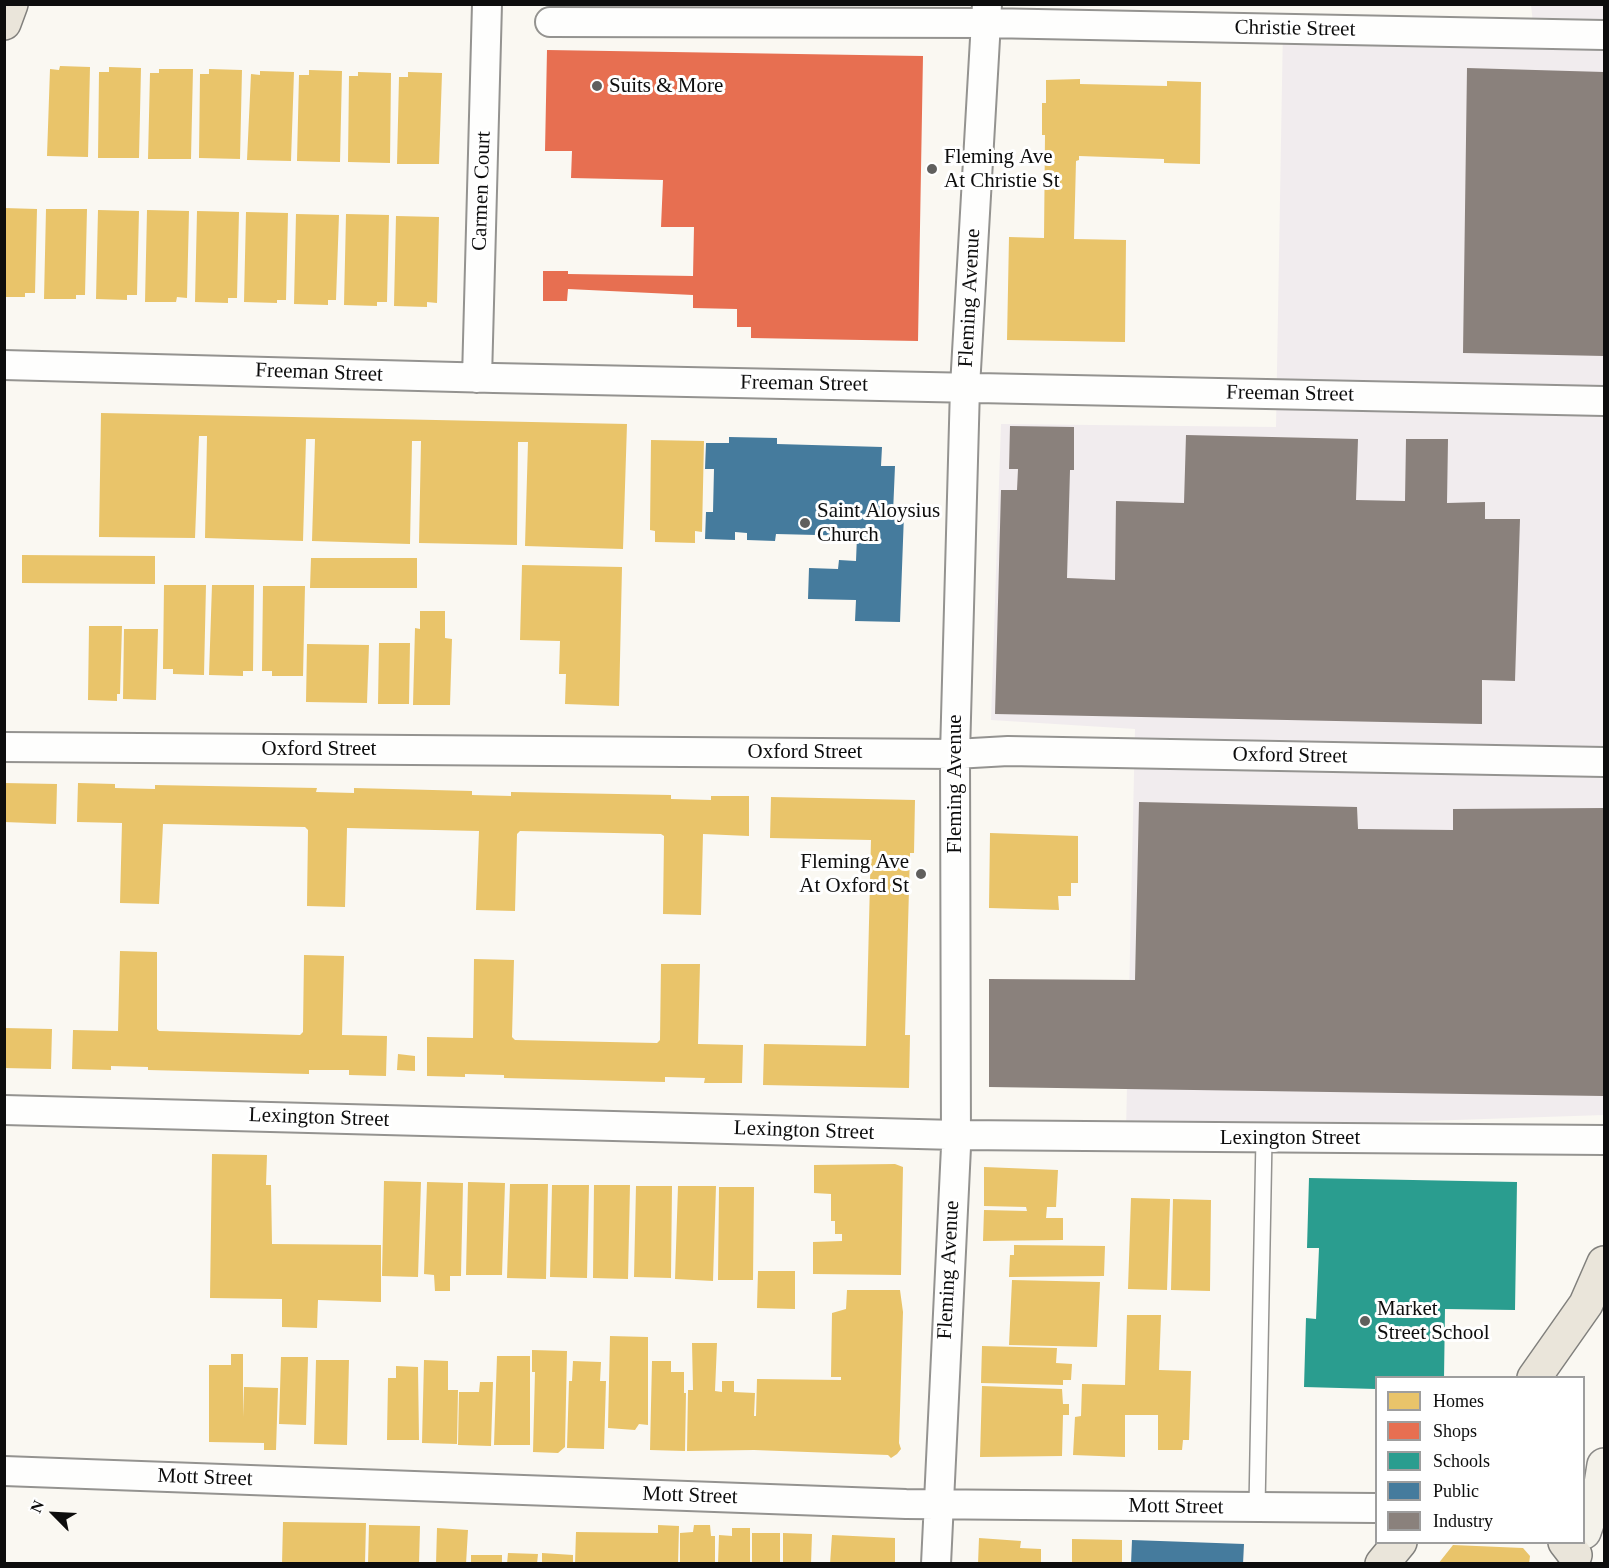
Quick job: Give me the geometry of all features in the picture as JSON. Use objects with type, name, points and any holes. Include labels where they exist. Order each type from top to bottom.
[{"type":"main road","points":[[4,23],[12,4]]},
{"type":"main road","points":[[1535,1376],[1586,1304],[1605,1263]]},
{"type":"main road","points":[[1382,1563],[1398,1544]]},
{"type":"street","name":"Carmen Court","points":[[477,378],[487,4]]},
{"type":"street","name":"Christie Street","points":[[550,22],[986,14],[1605,35]]},
{"type":"street","name":"Fleming Avenue","points":[[936,1563],[956,1135],[955,754],[965,387],[986,14]]},
{"type":"street","name":"Freeman Street","points":[[4,365],[477,378],[1605,401]]},
{"type":"street","name":"Oxford Street","points":[[4,747],[955,754],[1032,751],[1605,762]]},
{"type":"street","name":"Lexington Street","points":[[4,1110],[956,1135],[1605,1140]]},
{"type":"street","points":[[1585,1523],[1601,1484],[1605,1465]]},
{"type":"street","name":"Mott Street","points":[[4,1471],[937,1504],[1375,1508]]},
{"type":"lane","points":[[1257,1507],[1264,1138]]},
{"type":"shaded area","points":[[1531,5],[1604,5],[1604,1115],[1126,1131],[1135,729],[991,720],[1001,424],[1276,427],[1283,26],[1533,23]]},
{"type":"building: Homes","points":[[60,66],[90,67],[88,157],[47,156],[50,69],[59,70]]},
{"type":"building: Homes","points":[[109,67],[141,68],[139,158],[98,158],[99,72],[109,72]]},
{"type":"building: Homes","points":[[159,69],[193,69],[191,159],[148,159],[150,73],[159,73]]},
{"type":"building: Homes","points":[[209,69],[242,70],[240,159],[199,158],[200,74],[209,74]]},
{"type":"building: Homes","points":[[309,70],[342,71],[340,162],[297,161],[299,75],[309,75]]},
{"type":"building: Homes","points":[[260,71],[294,72],[291,161],[247,160],[251,74],[260,75]]},
{"type":"building: Homes","points":[[358,72],[391,73],[390,163],[348,162],[349,76],[358,76]]},
{"type":"building: Homes","points":[[408,72],[442,73],[439,164],[397,164],[399,77],[408,77]]},
{"type":"building: Homes","points":[[1080,79],[1080,84],[1167,86],[1167,81],[1201,82],[1200,164],[1164,163],[1164,159],[1079,156],[1079,160],[1076,161],[1074,239],[1126,240],[1125,342],[1007,340],[1009,237],[1044,238],[1045,135],[1042,135],[1042,103],[1046,103],[1046,80]]},
{"type":"building: Homes","points":[[4,208],[37,209],[35,293],[25,293],[25,297],[4,297]]},
{"type":"building: Homes","points":[[46,209],[87,209],[85,295],[76,295],[76,299],[44,299]]},
{"type":"building: Homes","points":[[98,210],[139,211],[137,295],[127,295],[127,300],[96,299]]},
{"type":"building: Homes","points":[[147,210],[189,211],[187,298],[177,297],[176,302],[145,302]]},
{"type":"building: Homes","points":[[197,211],[239,212],[237,298],[228,298],[228,303],[195,302]]},
{"type":"building: Homes","points":[[246,212],[288,213],[286,300],[277,300],[277,303],[244,302]]},
{"type":"building: Homes","points":[[296,214],[339,215],[336,300],[328,300],[328,305],[294,304]]},
{"type":"building: Homes","points":[[346,214],[389,215],[387,302],[377,302],[377,306],[344,305]]},
{"type":"building: Homes","points":[[396,216],[439,217],[437,303],[427,302],[427,307],[394,306]]},
{"type":"building: Homes","points":[[101,413],[627,424],[623,549],[525,546],[528,442],[518,442],[517,545],[419,543],[421,441],[412,441],[410,544],[312,541],[315,439],[306,439],[303,541],[205,538],[207,436],[199,436],[195,538],[99,537]]},
{"type":"building: Homes","points":[[651,440],[704,441],[702,532],[695,531],[695,543],[655,542],[655,531],[650,530]]},
{"type":"building: Homes","points":[[22,555],[155,556],[155,584],[22,583]]},
{"type":"building: Homes","points":[[311,558],[417,558],[417,588],[310,588]]},
{"type":"building: Homes","points":[[522,565],[622,567],[619,706],[565,704],[566,674],[559,674],[560,641],[520,640]]},
{"type":"building: Homes","points":[[164,585],[206,585],[204,675],[173,674],[173,669],[163,669]]},
{"type":"building: Homes","points":[[212,585],[254,585],[253,671],[243,671],[243,676],[209,675]]},
{"type":"building: Homes","points":[[263,586],[305,586],[303,676],[272,676],[272,671],[262,671]]},
{"type":"building: Homes","points":[[420,611],[445,611],[445,638],[452,639],[450,705],[413,705],[415,628],[420,629]]},
{"type":"building: Homes","points":[[89,626],[122,626],[120,694],[117,694],[117,701],[88,700]]},
{"type":"building: Homes","points":[[124,629],[158,629],[156,700],[123,699]]},
{"type":"building: Homes","points":[[379,643],[410,643],[409,704],[378,704]]},
{"type":"building: Homes","points":[[307,644],[369,645],[367,703],[306,702]]},
{"type":"building: Homes","points":[[4,783],[57,784],[56,824],[4,822]]},
{"type":"building: Homes","points":[[78,783],[115,784],[115,788],[155,789],[155,785],[317,788],[316,792],[354,793],[354,788],[472,791],[472,795],[511,796],[511,792],[671,795],[671,799],[711,800],[711,796],[749,796],[749,836],[703,834],[701,915],[663,914],[664,836],[661,834],[520,831],[517,834],[515,911],[476,910],[479,831],[347,828],[345,907],[307,906],[308,830],[305,827],[163,824],[159,904],[120,903],[122,823],[77,822]]},
{"type":"building: Homes","points":[[771,797],[915,800],[914,853],[910,853],[905,1035],[910,1035],[909,1088],[763,1085],[764,1044],[866,1046],[871,840],[770,838]]},
{"type":"building: Homes","points":[[990,833],[1078,836],[1078,883],[1071,883],[1071,896],[1058,896],[1059,910],[989,908]]},
{"type":"building: Homes","points":[[120,951],[157,952],[157,1029],[159,1031],[300,1035],[303,1032],[304,955],[344,956],[342,1035],[387,1036],[386,1076],[349,1075],[349,1070],[309,1070],[309,1074],[148,1070],[148,1067],[111,1066],[111,1070],[72,1069],[73,1030],[118,1031]]},
{"type":"building: Homes","points":[[474,959],[514,960],[512,1037],[515,1040],[657,1043],[660,1040],[661,964],[700,964],[698,1044],[743,1045],[742,1083],[704,1083],[705,1078],[665,1077],[665,1082],[504,1078],[504,1075],[465,1074],[465,1077],[427,1076],[427,1037],[473,1038]]},
{"type":"building: Homes","points":[[4,1028],[52,1029],[51,1069],[4,1068]]},
{"type":"building: Homes","points":[[398,1054],[415,1056],[415,1071],[397,1070]]},
{"type":"building: Homes","points":[[212,1154],[267,1155],[266,1185],[271,1185],[272,1244],[381,1245],[381,1302],[318,1300],[317,1328],[282,1327],[282,1299],[210,1298]]},
{"type":"building: Homes","points":[[895,1164],[903,1167],[901,1275],[813,1274],[813,1242],[842,1241],[842,1234],[835,1234],[835,1221],[831,1221],[831,1194],[814,1193],[814,1165]]},
{"type":"building: Homes","points":[[984,1167],[1058,1170],[1056,1207],[1047,1207],[1046,1218],[1063,1218],[1063,1240],[983,1241],[984,1210],[1027,1211],[1026,1207],[984,1206]]},
{"type":"building: Homes","points":[[384,1181],[421,1182],[418,1277],[382,1276]]},
{"type":"building: Homes","points":[[427,1182],[463,1183],[461,1276],[450,1276],[450,1291],[435,1291],[434,1275],[424,1274]]},
{"type":"building: Homes","points":[[468,1182],[505,1183],[502,1275],[466,1275]]},
{"type":"building: Homes","points":[[510,1184],[548,1184],[546,1279],[507,1278]]},
{"type":"building: Homes","points":[[552,1185],[589,1185],[587,1278],[550,1277]]},
{"type":"building: Homes","points":[[594,1185],[630,1185],[628,1279],[593,1278]]},
{"type":"building: Homes","points":[[636,1186],[672,1186],[671,1278],[634,1277]]},
{"type":"building: Homes","points":[[678,1186],[716,1186],[713,1281],[675,1279]]},
{"type":"building: Homes","points":[[719,1187],[754,1187],[753,1280],[718,1280]]},
{"type":"building: Homes","points":[[1131,1198],[1170,1199],[1167,1290],[1128,1289]]},
{"type":"building: Homes","points":[[1173,1199],[1211,1200],[1210,1291],[1171,1290]]},
{"type":"building: Homes","points":[[1014,1245],[1105,1246],[1104,1276],[1009,1277],[1010,1255],[1014,1255]]},
{"type":"building: Homes","points":[[758,1271],[795,1271],[795,1309],[757,1308]]},
{"type":"building: Homes","points":[[1012,1280],[1100,1282],[1097,1347],[1009,1345]]},
{"type":"building: Homes","points":[[847,1290],[900,1290],[903,1312],[899,1443],[901,1449],[897,1454],[891,1458],[888,1455],[754,1450],[687,1451],[688,1390],[693,1390],[692,1343],[717,1343],[715,1391],[722,1392],[722,1381],[734,1381],[734,1392],[755,1393],[754,1416],[756,1416],[757,1379],[841,1380],[841,1377],[831,1377],[832,1313],[846,1309]]},
{"type":"building: Homes","points":[[1127,1315],[1161,1315],[1159,1370],[1191,1371],[1189,1440],[1183,1440],[1182,1450],[1158,1450],[1158,1415],[1125,1415],[1125,1457],[1073,1455],[1075,1417],[1081,1416],[1082,1384],[1125,1385]]},
{"type":"building: Homes","points":[[610,1336],[648,1337],[648,1425],[639,1424],[635,1430],[608,1428]]},
{"type":"building: Homes","points":[[982,1346],[1057,1348],[1056,1363],[1072,1364],[1071,1380],[1063,1380],[1063,1385],[981,1383]]},
{"type":"building: Homes","points":[[532,1350],[567,1351],[565,1447],[558,1453],[533,1452],[535,1372],[532,1372]]},
{"type":"building: Homes","points":[[231,1354],[243,1354],[243,1417],[244,1387],[278,1388],[276,1450],[264,1450],[264,1443],[209,1442],[209,1365],[231,1365]]},
{"type":"building: Homes","points":[[497,1356],[530,1356],[530,1445],[494,1445]]},
{"type":"building: Homes","points":[[281,1357],[308,1357],[306,1425],[279,1424]]},
{"type":"building: Homes","points":[[316,1360],[349,1360],[347,1445],[314,1444]]},
{"type":"building: Homes","points":[[424,1360],[448,1361],[448,1390],[458,1390],[457,1444],[422,1443]]},
{"type":"building: Homes","points":[[573,1361],[601,1362],[600,1381],[606,1381],[604,1449],[567,1448],[569,1381],[572,1381]]},
{"type":"building: Homes","points":[[652,1361],[671,1361],[671,1372],[684,1372],[685,1451],[650,1450]]},
{"type":"building: Homes","points":[[396,1366],[418,1367],[419,1440],[387,1440],[388,1378],[396,1378]]},
{"type":"building: Homes","points":[[480,1382],[493,1382],[491,1446],[458,1445],[459,1392],[479,1392]]},
{"type":"building: Homes","points":[[982,1386],[1062,1389],[1063,1404],[1069,1404],[1069,1415],[1063,1415],[1062,1456],[980,1457]]},
{"type":"building: Homes","points":[[283,1522],[366,1523],[365,1564],[282,1564]]},
{"type":"building: Homes","points":[[369,1525],[420,1526],[419,1564],[368,1564]]},
{"type":"building: Homes","points":[[658,1525],[679,1526],[678,1564],[575,1564],[576,1532],[658,1533]]},
{"type":"building: Homes","points":[[694,1525],[710,1525],[711,1536],[715,1536],[715,1564],[680,1564],[680,1533],[693,1532]]},
{"type":"building: Homes","points":[[437,1528],[468,1530],[466,1564],[436,1564]]},
{"type":"building: Homes","points":[[732,1528],[750,1528],[750,1564],[718,1564],[719,1535],[732,1536]]},
{"type":"building: Homes","points":[[752,1533],[780,1533],[780,1564],[752,1564]]},
{"type":"building: Homes","points":[[783,1533],[812,1534],[811,1564],[783,1564]]},
{"type":"building: Homes","points":[[832,1535],[895,1538],[895,1564],[830,1564]]},
{"type":"building: Homes","points":[[979,1538],[1021,1541],[1020,1548],[1041,1549],[1041,1564],[978,1564]]},
{"type":"building: Homes","points":[[1072,1539],[1122,1540],[1122,1564],[1072,1564]]},
{"type":"building: Homes","points":[[1453,1545],[1523,1548],[1530,1556],[1529,1564],[1438,1564]]},
{"type":"building: Homes","points":[[508,1553],[538,1554],[537,1564],[507,1564]]},
{"type":"building: Homes","points":[[542,1553],[573,1555],[573,1564],[542,1564]]},
{"type":"building: Homes","points":[[471,1555],[502,1555],[502,1564],[471,1564]]},
{"type":"building: Shops","points":[[547,50],[923,56],[918,341],[751,338],[751,327],[737,327],[737,309],[693,308],[693,295],[568,289],[567,301],[543,301],[543,271],[568,271],[568,274],[693,276],[694,227],[661,227],[663,180],[571,178],[572,151],[545,151]]},
{"type":"building: Schools","points":[[1309,1178],[1517,1182],[1515,1310],[1445,1309],[1444,1376],[1375,1376],[1375,1389],[1304,1387],[1306,1318],[1316,1319],[1319,1248],[1307,1248]]},
{"type":"building: Public","name":"Saint Aloysius Church","points":[[729,437],[777,438],[777,444],[882,447],[881,466],[895,466],[893,513],[904,514],[900,622],[855,621],[856,600],[808,599],[809,568],[838,569],[839,560],[856,561],[857,536],[776,534],[775,541],[747,540],[747,533],[735,532],[735,540],[705,539],[706,512],[713,512],[714,469],[705,469],[706,443],[729,443]]},
{"type":"building: Public","points":[[1132,1540],[1244,1544],[1243,1564],[1131,1564]]},
{"type":"building: Industry","points":[[1467,68],[1604,72],[1604,356],[1463,353]]},
{"type":"building: Industry","points":[[1010,426],[1074,427],[1074,470],[1070,470],[1067,578],[1115,580],[1116,501],[1184,503],[1186,435],[1358,439],[1356,500],[1405,501],[1406,439],[1448,439],[1447,503],[1485,502],[1485,519],[1520,519],[1515,681],[1482,680],[1482,724],[995,714],[1001,490],[1017,490],[1018,469],[1009,469]]},
{"type":"building: Industry","points":[[1139,802],[1357,807],[1358,829],[1453,830],[1453,809],[1604,808],[1603,1096],[989,1087],[989,979],[1135,980]]},
{"type":"place","name":"Suits & More","points":[[597,86]]},
{"type":"place","name":"Fleming Ave At Christie St","points":[[932,169]]},
{"type":"place","name":"Saint Aloysius Church","points":[[805,523]]},
{"type":"place","name":"Fleming Ave At Oxford St","points":[[921,874]]},
{"type":"place","name":"Market Street School","points":[[1365,1321]]}]
